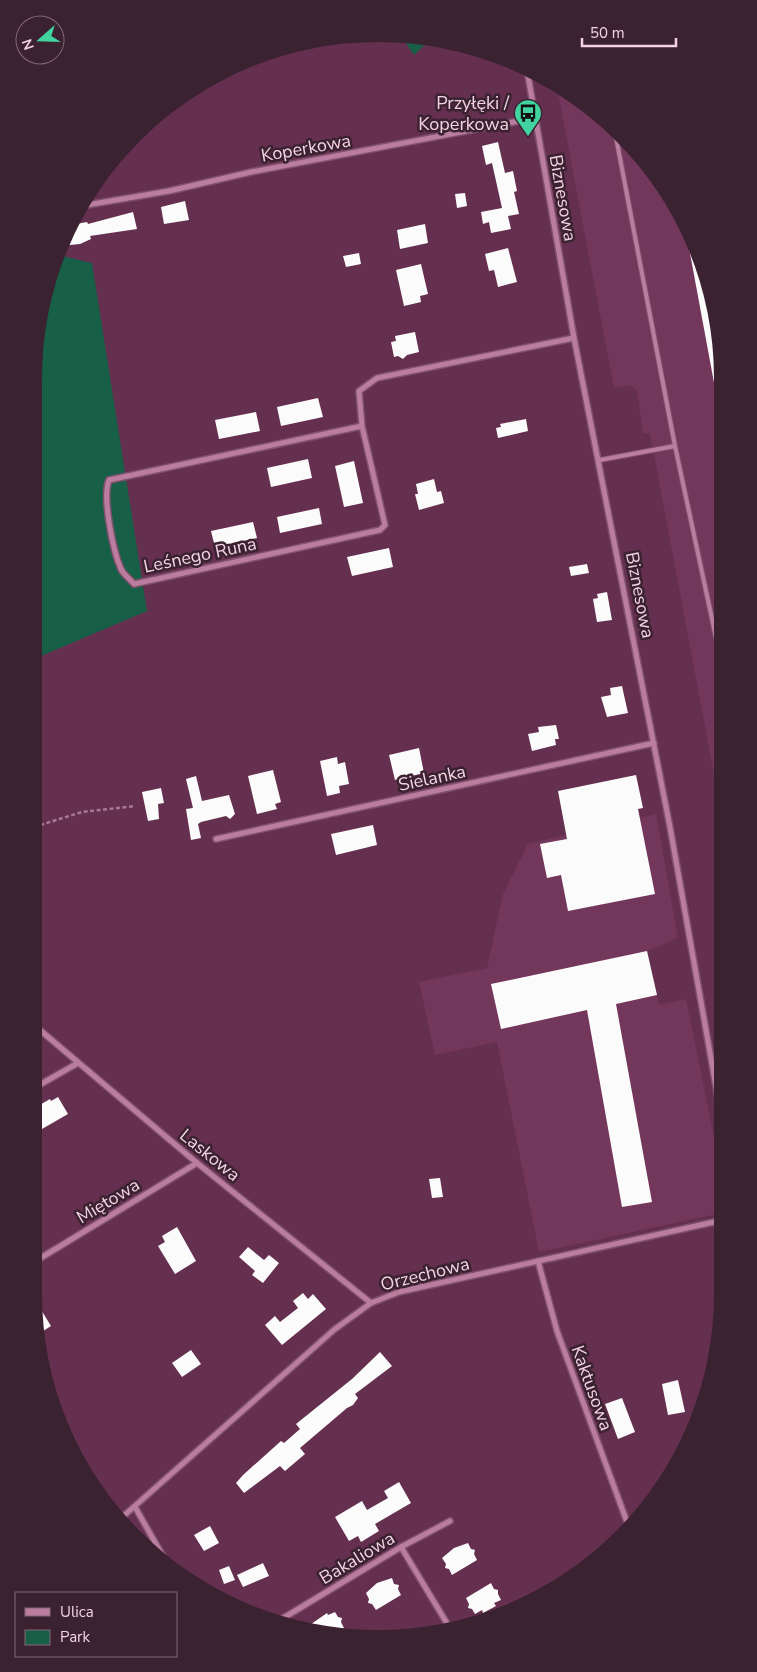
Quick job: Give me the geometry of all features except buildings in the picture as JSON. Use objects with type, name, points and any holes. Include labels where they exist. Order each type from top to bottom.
[{"type":"street","name":"Biznesowa","points":[[528,78],[574,338],[600,460],[654,743],[714,1076]]},
{"type":"street","name":"Koperkowa","points":[[92,204],[169,191],[251,172],[536,118]]},
{"type":"street","name":"Leśnego Runa","points":[[362,426],[109,480],[105,489],[108,512],[121,570],[134,584],[380,530],[385,525],[362,426],[359,391],[377,378],[574,338]]},
{"type":"street","name":"Sielanka","points":[[216,839],[654,743]]},
{"type":"street","name":"Laskowa","points":[[42,1032],[197,1163],[371,1303]]},
{"type":"street","points":[[42,1083],[78,1063]]},
{"type":"street","name":"Miętowa","points":[[42,1257],[197,1163]]},
{"type":"street","name":"Orzechowa","points":[[126,1515],[335,1329],[371,1303],[399,1292],[714,1222]]},
{"type":"street","name":"Kaktusowa","points":[[538,1261],[557,1331],[626,1520]]},
{"type":"street","points":[[135,1507],[157,1546]]},
{"type":"street","name":"Bakaliowa","points":[[286,1616],[401,1547],[450,1522]]},
{"type":"street","points":[[401,1547],[446,1622]]},
{"type":"lane","points":[[617,142],[675,446],[714,628]]},
{"type":"lane","points":[[600,460],[675,446]]},
{"type":"path","points":[[42,824],[82,812],[135,806]]},
{"type":"shaded area","points":[[559,95],[583,112],[616,141],[658,192],[689,250],[697,270],[708,313],[714,357],[714,774],[650,433],[643,433],[637,390],[630,385],[614,388]]},
{"type":"shaded area","points":[[656,814],[678,938],[647,951],[659,1005],[686,999],[714,1137],[714,1215],[539,1252],[497,1042],[435,1055],[419,982],[487,968],[503,894],[528,844]]},
{"type":"green space","points":[[406,44],[424,45],[414,55]]},
{"type":"green space","points":[[65,257],[92,263],[147,611],[42,656],[43,357],[49,313]]},
{"type":"place","name":"Przyłęki / Koperkowa","points":[[528,137]]}]
